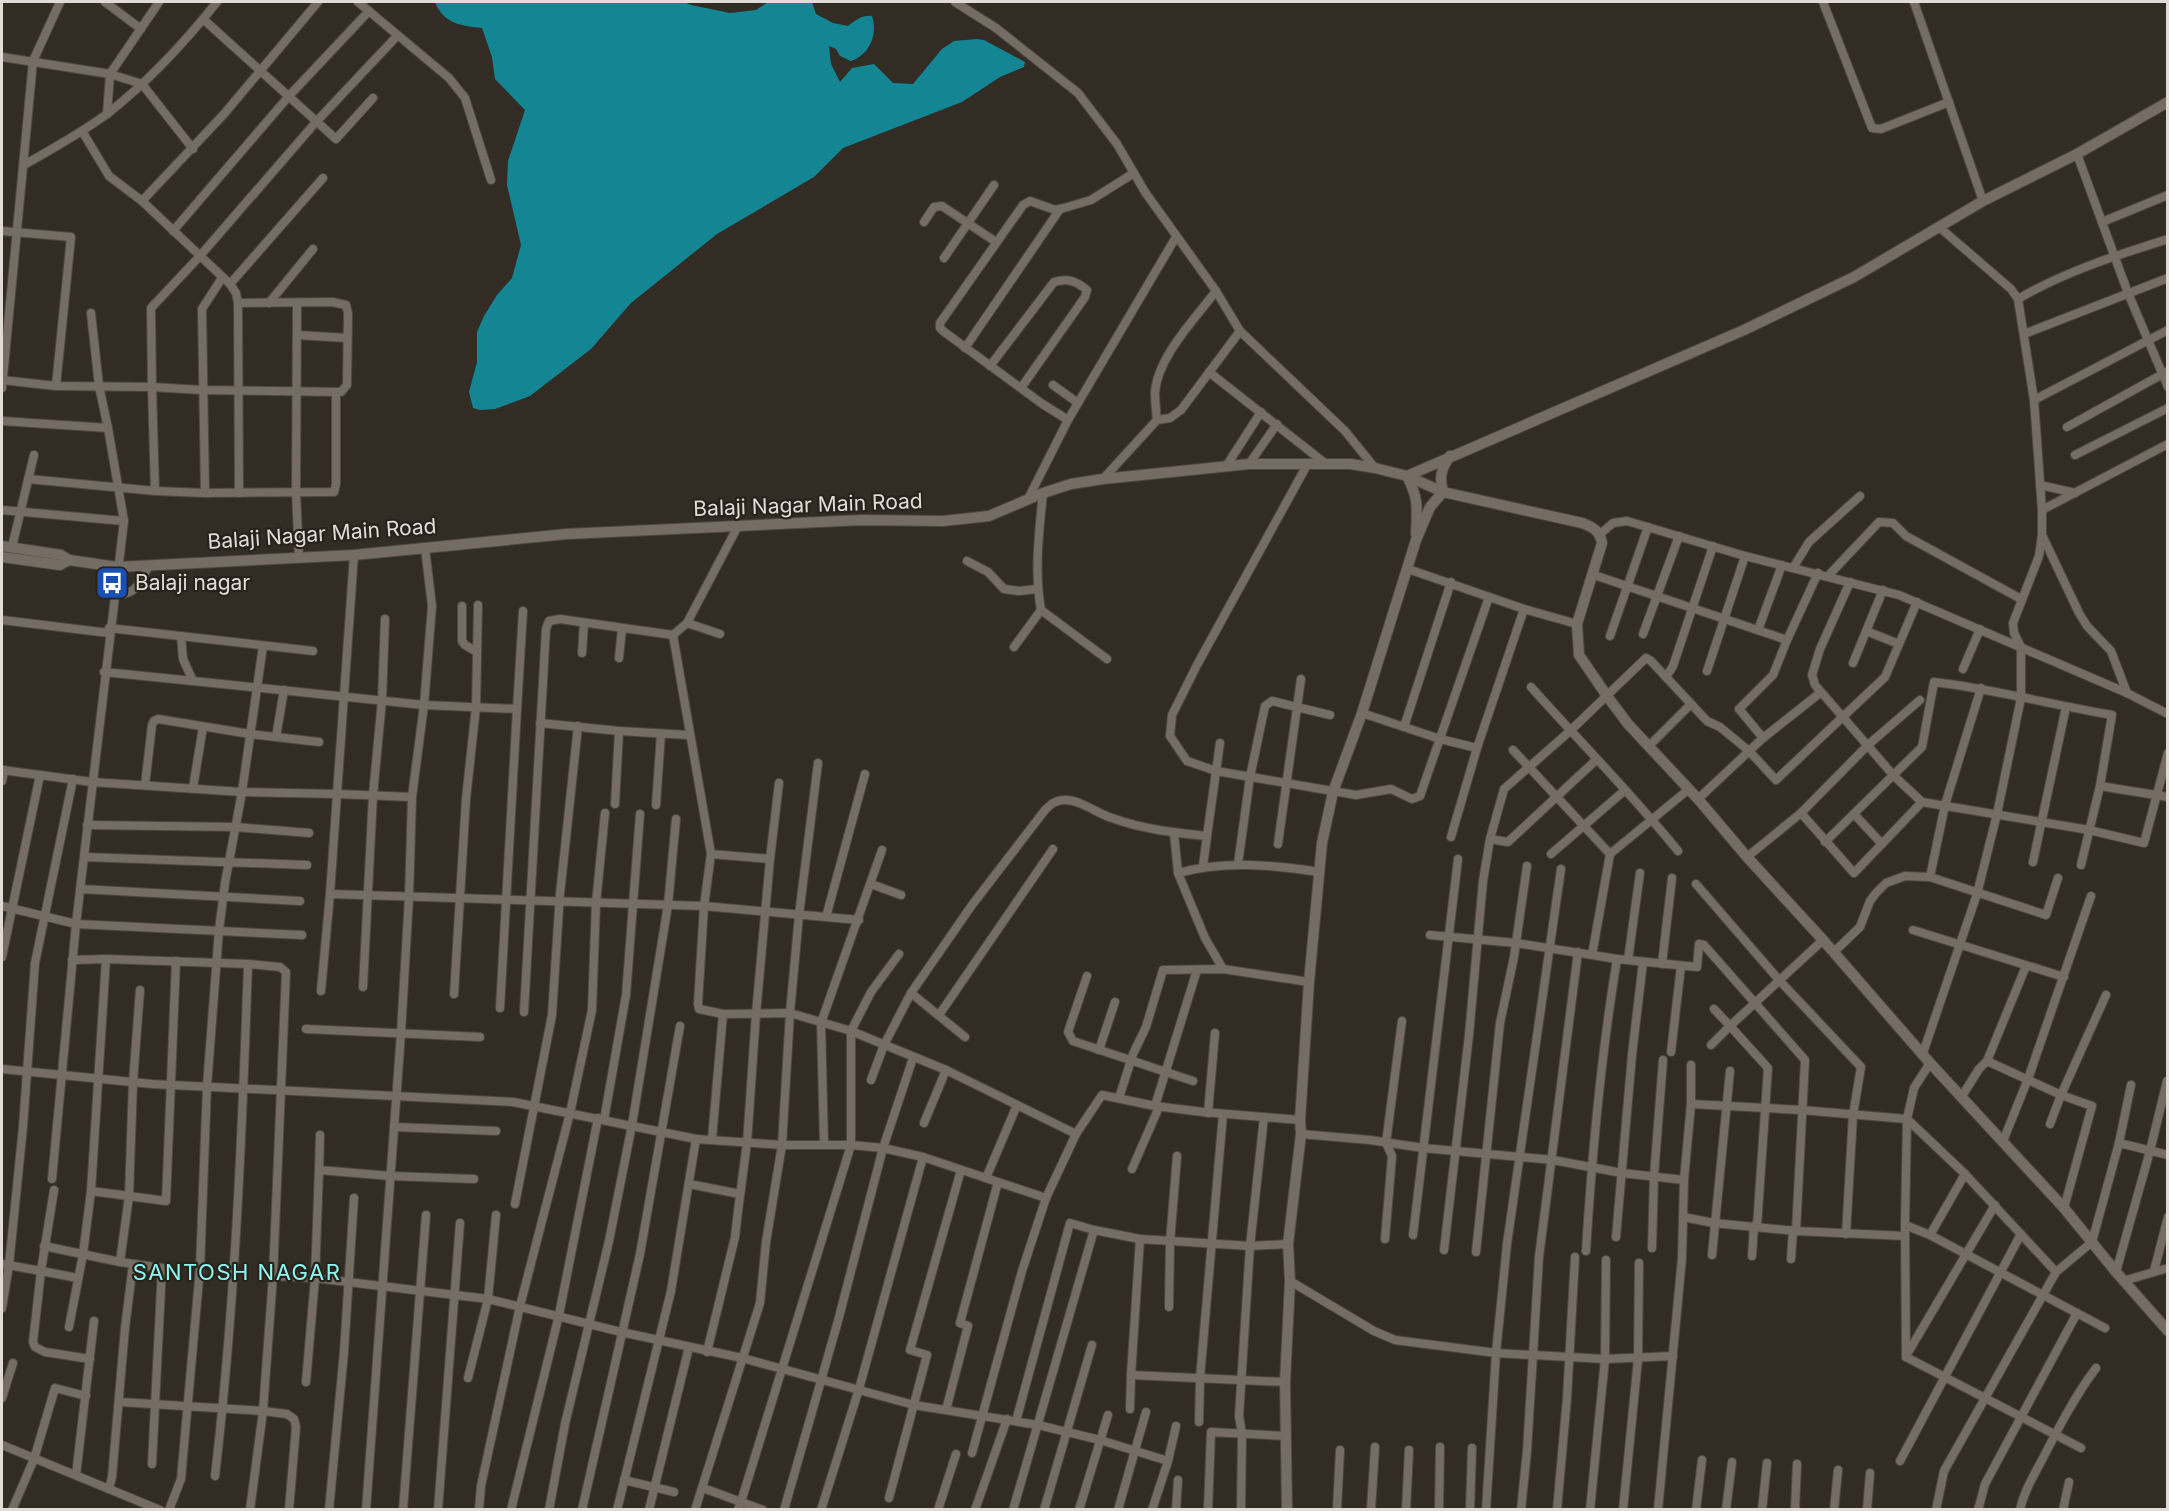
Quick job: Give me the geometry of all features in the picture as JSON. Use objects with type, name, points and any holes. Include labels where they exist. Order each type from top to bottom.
[{"type":"street","points":[[2,388],[33,61],[60,2]]},
{"type":"street","points":[[107,114],[110,74],[159,2]]},
{"type":"street","points":[[24,165],[107,114],[142,84],[217,2]]},
{"type":"street","points":[[142,201],[193,149],[318,2]]},
{"type":"street","points":[[358,2],[449,78],[465,98],[491,180]]},
{"type":"street","points":[[955,2],[996,28],[1078,93],[1117,144],[1176,237],[1216,291],[1240,331],[1345,431],[1375,468]]},
{"type":"street","points":[[1823,2],[1872,128],[1881,129],[1949,102]]},
{"type":"street","points":[[1914,2],[1983,201]]},
{"type":"street","points":[[109,3],[141,29]]},
{"type":"street","points":[[173,231],[289,96],[369,11]]},
{"type":"street","points":[[203,19],[336,140],[373,98]]},
{"type":"street","points":[[155,491],[151,308],[199,257],[316,122],[397,36]]},
{"type":"street","points":[[2,57],[110,74],[142,84],[193,149]]},
{"type":"street","points":[[1416,540],[1417,503],[1415,492],[1407,476],[1744,330],[1854,277],[1983,201],[2077,154],[2168,102]]},
{"type":"street","points":[[82,131],[109,176],[142,201],[237,293],[239,493]]},
{"type":"street","points":[[2077,154],[2127,293],[2146,340],[2164,373],[2168,387]]},
{"type":"street","points":[[1068,420],[965,348],[940,328],[940,323],[1023,205],[1030,201],[1055,210],[1091,200],[1134,173]]},
{"type":"street","points":[[230,284],[323,178]]},
{"type":"street","points":[[944,258],[994,185]]},
{"type":"street","points":[[2102,222],[2168,195]]},
{"type":"street","points":[[924,222],[934,207],[942,206],[996,242]]},
{"type":"street","points":[[965,348],[1060,208]]},
{"type":"street","points":[[1923,1053],[1977,894],[1996,814],[2021,698],[2022,647],[2014,633],[2013,623],[2039,556],[2042,535],[2034,400],[2018,299],[2011,289],[1939,227]]},
{"type":"street","points":[[2,231],[70,237],[56,386]]},
{"type":"street","points":[[1028,499],[1078,402],[1176,237]]},
{"type":"street","points":[[2018,299],[2034,289],[2115,256],[2168,239]]},
{"type":"street","points":[[269,303],[313,249]]},
{"type":"street","points":[[205,493],[202,309],[222,278]]},
{"type":"street","points":[[2024,334],[2168,278]]},
{"type":"street","points":[[990,366],[1054,282],[1071,280],[1080,284],[1087,290],[1085,297],[1021,388]]},
{"type":"street","points":[[1157,420],[1155,392],[1160,371],[1175,345],[1216,291]]},
{"type":"street","points":[[2,380],[56,386],[296,392],[345,390],[347,385],[348,313],[346,305],[332,302],[238,303]]},
{"type":"street","points":[[297,304],[299,557]]},
{"type":"street","points":[[52,1179],[72,960],[109,631],[124,521],[99,386],[91,313]]},
{"type":"street","points":[[2034,400],[2168,330]]},
{"type":"street","points":[[1103,479],[1157,420],[1170,418],[1177,414],[1240,331]]},
{"type":"street","points":[[297,335],[347,338]]},
{"type":"street","points":[[1209,372],[1326,464]]},
{"type":"street","points":[[2067,427],[2164,373]]},
{"type":"street","points":[[1053,385],[1078,402]]},
{"type":"street","points":[[28,479],[155,491],[330,493],[336,489],[336,392]]},
{"type":"street","points":[[2074,455],[2168,408]]},
{"type":"street","points":[[1227,465],[1262,412]]},
{"type":"street","points":[[2,421],[108,428]]},
{"type":"street","points":[[1250,464],[1277,424]]},
{"type":"street","points":[[2042,510],[2168,444]]},
{"type":"street","points":[[34,455],[19,513],[7,546],[61,555],[69,560]]},
{"type":"street","points":[[1287,1509],[1285,1382],[1290,1281],[1288,1244],[1300,1134],[1309,982],[1322,843],[1334,792],[1362,713],[1416,540],[1430,507],[1443,492],[1441,472],[1450,456]]},
{"type":"street","name":"Balaji Nagar Main Road","points":[[2,557],[60,565],[69,560],[117,567],[354,555],[567,534],[862,520],[943,521],[989,516],[1071,484],[1250,464],[1326,464],[1375,468],[1407,476],[1443,492],[1582,523],[1593,527],[1600,534]]},
{"type":"street","points":[[1307,465],[1172,715],[1170,736],[1186,761],[1216,771],[1334,792],[1356,795],[1391,789],[1416,799],[1420,796],[1489,597]]},
{"type":"street","points":[[2040,485],[2076,493]]},
{"type":"street","points":[[1043,493],[1037,554],[1037,589],[1041,610],[1107,659]]},
{"type":"street","points":[[1793,568],[1809,542],[1860,496]]},
{"type":"street","points":[[2,510],[124,521]]},
{"type":"street","points":[[2168,714],[2127,693],[2022,647],[1883,590],[1745,556],[1620,521],[1613,523],[1600,534],[1602,543],[1594,575],[1577,624],[1579,655],[1607,696],[1930,1063],[2064,1208],[2119,1277],[2168,1331]]},
{"type":"street","points":[[1763,738],[1739,709],[1773,675],[1786,640],[1823,575],[1879,522],[1893,524],[1906,536],[2021,599]]},
{"type":"street","points":[[524,1012],[546,628],[549,621],[560,620],[673,635],[687,623],[738,526]]},
{"type":"street","points":[[1610,636],[1648,527]]},
{"type":"street","points":[[2042,535],[2079,613],[2087,626],[2111,651],[2127,693]]},
{"type":"street","points":[[1643,634],[1679,536]]},
{"type":"street","points":[[1666,677],[1673,666],[1713,546]]},
{"type":"street","points":[[366,1509],[401,1033],[412,797],[424,705],[432,606],[425,548]]},
{"type":"street","points":[[321,991],[354,555]]},
{"type":"street","points":[[1707,671],[1745,556]]},
{"type":"street","points":[[967,561],[988,572],[1004,589],[1019,591],[1037,589]]},
{"type":"street","points":[[114,594],[123,596],[134,590],[149,565]]},
{"type":"street","points":[[1758,630],[1782,565]]},
{"type":"street","points":[[1408,569],[1524,609],[1577,624]]},
{"type":"street","points":[[1594,575],[1786,640]]},
{"type":"street","points":[[1404,727],[1451,582]]},
{"type":"street","points":[[1850,582],[1812,675],[1820,693],[1894,776],[1922,802],[2089,830],[2144,843],[2168,753]]},
{"type":"street","points":[[1853,663],[1883,590]]},
{"type":"street","points":[[1444,1250],[1479,940],[1483,881],[1490,839],[1504,789],[1570,731],[1646,658],[1710,724],[1720,727],[1749,751],[1776,780],[1885,677],[1917,602]]},
{"type":"street","points":[[454,994],[466,799],[476,706],[478,605]]},
{"type":"street","points":[[462,606],[462,641],[477,652]]},
{"type":"street","points":[[1451,837],[1476,748],[1524,609]]},
{"type":"street","points":[[1014,647],[1041,610]]},
{"type":"street","points":[[500,1008],[524,611]]},
{"type":"street","points":[[363,987],[382,700],[385,619]]},
{"type":"street","points":[[2,620],[181,636],[313,651]]},
{"type":"street","points":[[582,653],[584,623]]},
{"type":"street","points":[[687,623],[720,634]]},
{"type":"street","points":[[619,658],[622,628]]},
{"type":"street","points":[[1963,669],[1980,629]]},
{"type":"street","points":[[1866,631],[1899,644]]},
{"type":"street","points":[[673,635],[711,854],[704,906],[699,1009],[723,1014],[790,1013],[851,1031],[946,1070],[1076,1134]]},
{"type":"street","points":[[181,636],[183,659],[194,681]]},
{"type":"street","points":[[169,1509],[181,1479],[200,1268],[207,1086],[219,930],[263,645]]},
{"type":"street","points":[[105,672],[424,705],[517,709]]},
{"type":"street","points":[[1278,844],[1301,679]]},
{"type":"street","points":[[1825,842],[1922,747],[1934,682],[1981,688],[2112,715],[2100,786],[2081,865]]},
{"type":"street","points":[[1531,687],[1596,760],[1653,819],[1678,851]]},
{"type":"street","points":[[1930,877],[1945,805],[1981,688]]},
{"type":"street","points":[[276,737],[284,690]]},
{"type":"street","points":[[1698,799],[1763,738],[1820,693]]},
{"type":"street","points":[[1238,864],[1250,777],[1265,706],[1272,700],[1330,715]]},
{"type":"street","points":[[1747,857],[1801,813],[1868,745],[1920,700]]},
{"type":"street","points":[[1649,746],[1691,704]]},
{"type":"street","points":[[2033,862],[2066,707]]},
{"type":"street","points":[[1362,713],[1440,739],[1476,748]]},
{"type":"street","points":[[145,785],[154,721],[158,720],[319,742]]},
{"type":"street","points":[[540,723],[689,735]]},
{"type":"street","points":[[515,1204],[552,1015],[560,901],[578,726]]},
{"type":"street","points":[[193,788],[203,727]]},
{"type":"street","points":[[615,804],[619,731]]},
{"type":"street","points":[[656,805],[661,734]]},
{"type":"street","points":[[1203,866],[1220,743]]},
{"type":"street","points":[[1513,750],[1610,854]]},
{"type":"street","points":[[1490,839],[1508,842],[1596,760]]},
{"type":"street","points":[[695,1509],[760,1303],[766,1242],[782,1145],[799,915],[819,763]]},
{"type":"street","points":[[2,781],[3,770],[93,782],[242,792],[412,797]]},
{"type":"street","points":[[826,917],[865,774]]},
{"type":"street","points":[[2,957],[40,775]]},
{"type":"street","points":[[2,1308],[5,1264],[23,1127],[35,963],[73,779]]},
{"type":"street","points":[[707,1352],[735,1237],[747,1143],[756,1014],[779,783]]},
{"type":"street","points":[[2100,786],[2168,797]]},
{"type":"street","points":[[1592,955],[1610,854],[1689,789]]},
{"type":"street","points":[[1551,854],[1624,790]]},
{"type":"street","points":[[872,1080],[884,1045],[911,993],[972,905],[1053,802],[1065,800],[1077,802],[1113,819],[1174,833],[1207,836]]},
{"type":"street","points":[[1801,813],[1854,873],[1922,802]]},
{"type":"street","points":[[479,1509],[481,1486],[520,1306],[570,1113],[592,1010],[596,903],[604,813]]},
{"type":"street","points":[[511,1509],[559,1316],[626,995],[640,814]]},
{"type":"street","points":[[1854,814],[1882,844]]},
{"type":"street","points":[[549,1509],[565,1425],[590,1323],[632,1125],[668,905],[676,819]]},
{"type":"street","points":[[87,825],[235,827],[309,833]]},
{"type":"street","points":[[1174,833],[1178,873],[1205,938],[1223,969]]},
{"type":"street","points":[[939,1015],[1053,849]]},
{"type":"street","points":[[824,1144],[821,1023],[882,850]]},
{"type":"street","points":[[711,854],[770,859]]},
{"type":"street","points":[[84,857],[307,865]]},
{"type":"street","points":[[1413,1235],[1458,859]]},
{"type":"street","points":[[1178,873],[1203,866],[1238,864],[1278,866],[1320,872]]},
{"type":"street","points":[[1476,1252],[1500,1023],[1516,943],[1527,866]]},
{"type":"street","points":[[1486,1509],[1496,1353],[1519,1157],[1561,869]]},
{"type":"street","points":[[1628,960],[1640,873]]},
{"type":"street","points":[[1834,952],[1860,927],[1870,901],[1886,883],[1905,876],[1930,877],[2046,915],[2058,878]]},
{"type":"street","points":[[1662,964],[1672,878]]},
{"type":"street","points":[[871,884],[901,895]]},
{"type":"street","points":[[1696,884],[1779,980],[1861,1067],[1852,1115],[1846,1234]]},
{"type":"street","points":[[80,889],[300,901]]},
{"type":"street","points":[[330,894],[704,906],[859,920]]},
{"type":"street","points":[[2003,1141],[2028,1079],[2091,896]]},
{"type":"street","points":[[2,906],[76,924],[302,935]]},
{"type":"street","points":[[1913,930],[2064,977]]},
{"type":"street","points":[[1430,935],[1550,947],[1617,959],[1697,967],[1699,944],[1704,945],[1805,1060],[1791,1259]]},
{"type":"street","points":[[1711,1045],[1823,939]]},
{"type":"street","points":[[1521,1509],[1527,1451],[1539,1257],[1578,952]]},
{"type":"street","points":[[739,1506],[851,1144],[851,1031],[871,992],[899,954]]},
{"type":"street","points":[[69,1327],[92,1191],[106,959]]},
{"type":"street","points":[[1586,1251],[1591,1166],[1603,1051],[1617,959]]},
{"type":"street","points":[[72,960],[248,964],[280,967],[286,972],[273,1276],[263,1411],[249,1509]]},
{"type":"street","points":[[92,1191],[166,1200],[176,962]]},
{"type":"street","points":[[1616,1237],[1643,962]]},
{"type":"street","points":[[215,1476],[223,1408],[235,1255],[248,964]]},
{"type":"street","points":[[1671,1052],[1681,966]]},
{"type":"street","points":[[1962,1096],[1979,1069],[1987,1061],[2026,966]]},
{"type":"street","points":[[1132,1169],[1157,1106],[1164,1071],[1197,969]]},
{"type":"street","points":[[1119,1098],[1131,1061],[1146,1027],[1163,970],[1223,969],[1309,982]]},
{"type":"street","points":[[1087,976],[1068,1032],[1073,1041],[1193,1081]]},
{"type":"street","points":[[120,1262],[129,1196],[133,1082],[140,990]]},
{"type":"street","points":[[911,993],[965,1037]]},
{"type":"street","points":[[2050,1124],[2106,995]]},
{"type":"street","points":[[1099,1050],[1115,1002]]},
{"type":"street","points":[[1714,1009],[1768,1068],[1752,1256]]},
{"type":"street","points":[[712,1139],[723,1014]]},
{"type":"street","points":[[1385,1239],[1392,1156],[1386,1143],[1402,1021]]},
{"type":"street","points":[[582,1509],[640,1254],[680,1026]]},
{"type":"street","points":[[306,1029],[480,1037]]},
{"type":"street","points":[[1208,1113],[1215,1033]]},
{"type":"street","points":[[784,1509],[883,1148],[914,1058]]},
{"type":"street","points":[[1652,1248],[1654,1176],[1663,1060]]},
{"type":"street","points":[[1987,1061],[2061,1095],[2092,1106],[2064,1208]]},
{"type":"street","points":[[1906,1357],[1907,1119],[1914,1088],[1930,1063]]},
{"type":"street","points":[[1658,1509],[1682,1258],[1684,1180],[1691,1104],[1691,1065]]},
{"type":"street","points":[[2,1069],[172,1085],[513,1102],[696,1139],[782,1145],[851,1144],[883,1148],[923,1157],[1047,1198]]},
{"type":"street","points":[[924,1123],[946,1070]]},
{"type":"street","points":[[1712,1255],[1730,1071]]},
{"type":"street","points":[[2119,1277],[2167,1081]]},
{"type":"street","points":[[1936,1509],[1944,1471],[2043,1294],[2056,1272],[2092,1242],[2119,1143],[2131,1085]]},
{"type":"street","points":[[972,1453],[1022,1271],[1047,1198],[1076,1134],[1102,1095],[1208,1113],[1300,1120]]},
{"type":"street","points":[[1691,1104],[1907,1119],[1965,1174],[2056,1272]]},
{"type":"street","points":[[986,1178],[1017,1105]]},
{"type":"street","points":[[1199,1422],[1200,1378],[1223,1114]]},
{"type":"street","points":[[1241,1509],[1242,1434],[1239,1416],[1250,1246],[1264,1117]]},
{"type":"street","points":[[394,1127],[496,1131]]},
{"type":"street","points":[[1300,1134],[1553,1160],[1622,1173],[1684,1180]]},
{"type":"street","points":[[306,1382],[315,1278],[320,1135]]},
{"type":"street","points":[[617,1509],[670,1291],[696,1139]]},
{"type":"street","points":[[2119,1143],[2168,1155]]},
{"type":"street","points":[[1169,1307],[1170,1242],[1177,1156]]},
{"type":"street","points":[[821,1509],[859,1389],[923,1157]]},
{"type":"street","points":[[319,1170],[391,1176],[474,1179]]},
{"type":"street","points":[[889,1498],[927,1355],[910,1350],[961,1170]]},
{"type":"street","points":[[1930,1235],[1965,1174]]},
{"type":"street","points":[[946,1410],[968,1326],[960,1323],[998,1182]]},
{"type":"street","points":[[688,1184],[740,1194]]},
{"type":"street","points":[[54,1190],[44,1246],[33,1342],[35,1347],[45,1352],[90,1359]]},
{"type":"street","points":[[329,1509],[354,1198]]},
{"type":"street","points":[[1906,1357],[1995,1205]]},
{"type":"street","points":[[403,1509],[426,1215]]},
{"type":"street","points":[[468,1378],[488,1299],[496,1215]]},
{"type":"street","points":[[1683,1217],[1714,1224],[1794,1231],[1905,1236]]},
{"type":"street","points":[[2154,1271],[2168,1217]]},
{"type":"street","points":[[438,1509],[460,1223]]},
{"type":"street","points":[[1016,1421],[1071,1223],[1140,1239],[1170,1242],[1250,1246],[1288,1244]]},
{"type":"street","points":[[1905,1225],[1930,1235],[2104,1328]]},
{"type":"street","points":[[1013,1509],[1094,1230]]},
{"type":"street","points":[[1900,1461],[2021,1234]]},
{"type":"street","points":[[1130,1410],[1140,1239]]},
{"type":"street","points":[[44,1246],[162,1268],[152,1464]]},
{"type":"street","points":[[1557,1509],[1570,1357],[1575,1257]]},
{"type":"street","points":[[1590,1509],[1605,1359],[1606,1260]]},
{"type":"street","points":[[1623,1509],[1638,1359],[1639,1263]]},
{"type":"street","points":[[5,1264],[78,1278]]},
{"type":"street","points":[[109,1489],[120,1402],[125,1328],[134,1264]]},
{"type":"street","points":[[2119,1277],[2168,1268]]},
{"type":"street","points":[[273,1276],[315,1278],[488,1299],[707,1352],[742,1358],[914,1405],[1038,1425],[1100,1440],[1168,1461]]},
{"type":"street","points":[[1290,1281],[1374,1331],[1395,1340],[1496,1353],[1605,1359],[1673,1356]]},
{"type":"street","points":[[1978,1509],[1984,1484],[2077,1313]]},
{"type":"street","points":[[76,1475],[94,1321]]},
{"type":"street","points":[[1044,1509],[1092,1345]]},
{"type":"street","points":[[649,1509],[689,1347]]},
{"type":"street","points":[[1906,1357],[2081,1448]]},
{"type":"street","points":[[2,1398],[13,1363]]},
{"type":"street","points":[[2020,1509],[2022,1496],[2083,1385],[2096,1368]]},
{"type":"street","points":[[1131,1375],[1285,1382]]},
{"type":"street","points":[[12,1509],[34,1459],[55,1388],[86,1396]]},
{"type":"street","points":[[120,1402],[287,1414],[294,1419],[296,1426],[289,1509]]},
{"type":"street","points":[[1118,1509],[1146,1412]]},
{"type":"street","points":[[1079,1509],[1108,1415]]},
{"type":"street","points":[[975,1509],[1007,1419]]},
{"type":"street","points":[[1152,1509],[1168,1461],[1176,1426]]},
{"type":"street","points":[[1208,1509],[1210,1432],[1286,1436]]},
{"type":"street","points":[[2,1445],[160,1509]]},
{"type":"street","points":[[1371,1509],[1375,1447]]},
{"type":"street","points":[[1439,1509],[1440,1447]]},
{"type":"street","points":[[1470,1509],[1472,1448]]},
{"type":"street","points":[[1337,1509],[1340,1450]]},
{"type":"street","points":[[1406,1509],[1409,1450]]},
{"type":"street","points":[[938,1509],[956,1454]]},
{"type":"street","points":[[1696,1509],[1702,1460]]},
{"type":"street","points":[[1726,1509],[1732,1462]]},
{"type":"street","points":[[1762,1509],[1767,1463]]},
{"type":"street","points":[[1795,1509],[1797,1464]]},
{"type":"street","points":[[1834,1509],[1838,1470]]},
{"type":"street","points":[[1867,1509],[1870,1473]]},
{"type":"street","points":[[624,1480],[675,1492]]},
{"type":"street","points":[[1176,1509],[1178,1480]]},
{"type":"street","points":[[2062,1509],[2069,1482]]},
{"type":"street","points":[[703,1488],[739,1506],[763,1509]]},
{"type":"water","points":[[435,2],[684,2],[730,13],[756,10],[768,2],[812,2],[816,14],[833,23],[848,26],[862,17],[872,16],[874,30],[871,43],[858,58],[851,61],[840,56],[836,49],[829,46],[831,64],[840,82],[852,68],[874,64],[893,83],[913,84],[942,49],[954,41],[984,40],[1025,62],[1024,67],[1000,77],[962,102],[843,148],[814,177],[717,234],[631,303],[591,349],[530,396],[495,409],[480,410],[473,408],[469,392],[477,362],[477,332],[497,295],[512,278],[521,245],[507,185],[508,161],[525,110],[495,79],[492,57],[482,28],[467,26],[448,19],[438,9]]},
{"type":"place","name":"Balaji nagar","points":[[112,583]]},
{"type":"district","name":"SANTOSH NAGAR","points":[[237,1272]]}]
